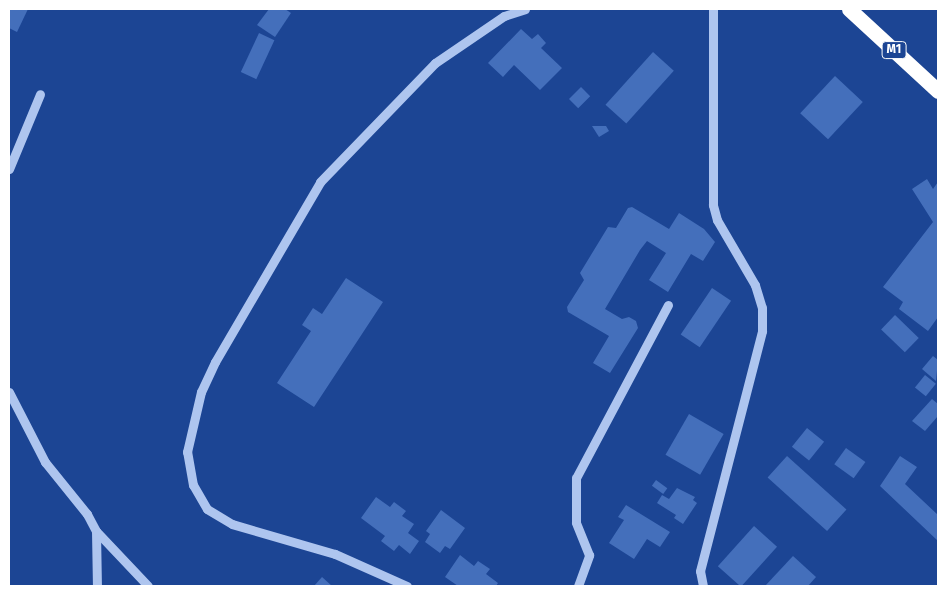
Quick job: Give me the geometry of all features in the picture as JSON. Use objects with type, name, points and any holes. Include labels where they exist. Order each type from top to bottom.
[{"type":"highway","name":"M1","points":[[849,9],[938,91]]},
{"type":"street","points":[[407,586],[366,566],[303,543],[232,524],[215,514],[207,509],[193,485],[188,452],[201,392],[215,362],[320,182],[435,63],[504,16],[525,9]]},
{"type":"street","points":[[703,586],[700,570],[762,331],[762,308],[755,285],[717,220],[713,205],[713,9]]},
{"type":"street","points":[[9,169],[40,94]]},
{"type":"street","points":[[578,586],[589,555],[576,522],[576,478],[668,305]]},
{"type":"street","points":[[9,392],[45,462],[87,514],[96,531],[148,586]]},
{"type":"street","points":[[96,531],[97,586]]},
{"type":"building","points":[[9,9],[28,9],[17,32],[9,28]]},
{"type":"building","points":[[269,9],[285,9],[291,13],[275,37],[257,25]]},
{"type":"building","points":[[521,29],[532,39],[538,34],[546,43],[541,48],[562,68],[540,90],[514,65],[503,77],[488,63]]},
{"type":"building","points":[[259,33],[274,40],[256,79],[241,72]]},
{"type":"building","points":[[653,52],[674,71],[626,123],[605,105]]},
{"type":"building","points":[[835,76],[863,102],[828,139],[800,113]]},
{"type":"building","points":[[581,87],[590,96],[578,108],[569,99]]},
{"type":"building","points":[[592,126],[606,126],[609,131],[599,137]]},
{"type":"building","points":[[927,179],[933,189],[938,182],[938,317],[928,331],[899,309],[903,302],[883,287],[933,222],[912,189]]},
{"type":"building","points":[[632,207],[669,229],[679,213],[704,229],[715,242],[703,261],[691,254],[668,292],[649,280],[666,253],[647,241],[605,309],[622,319],[629,317],[636,321],[638,328],[610,373],[593,363],[609,336],[568,312],[567,307],[584,280],[580,273],[608,227],[616,228],[628,208]]},
{"type":"building","points":[[346,278],[383,302],[314,407],[277,383],[311,331],[302,325],[313,308],[322,314]]},
{"type":"building","points":[[712,288],[731,301],[700,347],[681,334]]},
{"type":"building","points":[[895,315],[919,338],[905,352],[881,329]]},
{"type":"building","points":[[933,356],[938,360],[936,381],[922,369]]},
{"type":"building","points":[[925,375],[936,384],[926,396],[915,387]]},
{"type":"building","points":[[932,399],[938,404],[938,416],[925,431],[912,421]]},
{"type":"building","points":[[689,414],[724,434],[700,475],[666,455]]},
{"type":"building","points":[[807,428],[824,442],[809,460],[792,447]]},
{"type":"building","points":[[846,448],[865,462],[854,478],[834,464]]},
{"type":"building","points":[[787,456],[846,510],[827,531],[768,478]]},
{"type":"building","points":[[900,456],[917,467],[905,484],[938,515],[938,541],[880,486]]},
{"type":"building","points":[[656,480],[667,488],[663,494],[652,486]]},
{"type":"building","points":[[677,488],[695,497],[693,500],[697,503],[683,524],[674,518],[676,515],[657,503],[662,495],[669,499]]},
{"type":"building","points":[[376,497],[390,507],[394,502],[406,511],[402,516],[414,524],[408,533],[419,541],[410,554],[399,545],[394,551],[381,541],[385,536],[361,518]]},
{"type":"building","points":[[626,505],[670,532],[660,547],[647,539],[634,559],[609,543],[624,520],[618,517]]},
{"type":"building","points":[[441,510],[465,528],[450,549],[445,546],[440,553],[425,542],[430,534],[426,531]]},
{"type":"building","points":[[754,526],[777,547],[742,586],[718,566]]},
{"type":"building","points":[[460,555],[474,566],[478,561],[490,569],[486,574],[498,583],[496,586],[458,586],[445,577]]},
{"type":"building","points":[[793,556],[816,577],[808,586],[765,586]]},
{"type":"building","points":[[322,577],[332,586],[314,586]]}]
